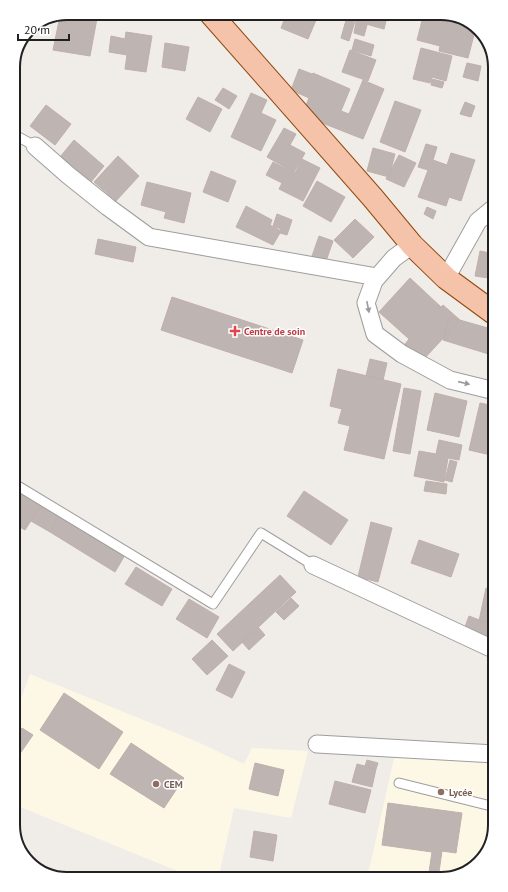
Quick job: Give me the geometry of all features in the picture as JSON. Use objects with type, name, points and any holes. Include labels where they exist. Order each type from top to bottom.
[{"type":"main road","points":[[216,20],[373,198],[412,245],[446,278],[488,309]]},
{"type":"street","points":[[35,146],[108,207],[149,236],[377,277]]},
{"type":"street","points":[[446,278],[478,221],[488,213]]},
{"type":"street","points":[[412,245],[394,258],[374,280],[366,303],[375,334],[402,354],[450,380],[488,389]]},
{"type":"street","points":[[313,565],[488,647]]},
{"type":"street","points":[[317,744],[488,754]]},
{"type":"lane","points":[[20,138],[35,146]]},
{"type":"lane","points":[[20,487],[213,604],[261,533],[313,565]]},
{"type":"lane","points":[[399,783],[488,805]]},
{"type":"shaded area","name":"CEM","points":[[30,674],[198,742],[244,764],[252,748],[308,751],[291,818],[234,808],[220,872],[180,872],[20,807],[20,702]]},
{"type":"shaded area","name":"Lycée","points":[[395,754],[488,759],[488,831],[483,846],[472,860],[462,867],[447,872],[369,872]]},
{"type":"building","points":[[97,20],[90,56],[53,50],[59,21]]},
{"type":"building","points":[[284,20],[316,20],[308,39],[281,28]]},
{"type":"building","points":[[346,20],[386,20],[384,29],[355,21],[349,41],[341,38]]},
{"type":"building","points":[[422,20],[444,20],[456,22],[474,34],[468,58],[439,51],[440,46],[417,40]]},
{"type":"building","points":[[356,22],[367,25],[364,36],[354,33]]},
{"type":"building","points":[[126,32],[152,36],[146,72],[125,69],[127,55],[109,52],[111,36],[125,39]]},
{"type":"building","points":[[355,39],[374,45],[371,56],[352,50]]},
{"type":"building","points":[[165,43],[189,47],[185,71],[162,67]]},
{"type":"building","points":[[421,48],[452,56],[446,81],[432,77],[430,83],[413,79]]},
{"type":"building","points":[[350,50],[376,60],[368,81],[342,72]]},
{"type":"building","points":[[467,63],[481,66],[478,81],[463,77]]},
{"type":"building","points":[[299,69],[312,74],[313,73],[350,89],[341,111],[349,114],[363,80],[384,89],[363,139],[302,115],[309,98],[291,90]]},
{"type":"building","points":[[432,79],[444,82],[442,88],[431,85]]},
{"type":"building","points":[[223,88],[237,96],[229,109],[215,100]]},
{"type":"building","points":[[251,93],[267,100],[261,113],[276,120],[261,151],[231,137]]},
{"type":"building","points":[[198,97],[222,109],[210,132],[186,119]]},
{"type":"building","points":[[395,101],[421,110],[405,152],[380,142]]},
{"type":"building","points":[[465,102],[475,106],[471,117],[460,114]]},
{"type":"building","points":[[46,105],[71,124],[55,145],[30,126]]},
{"type":"building","points":[[284,128],[296,134],[290,145],[305,153],[294,172],[267,157]]},
{"type":"building","points":[[74,140],[104,166],[91,182],[60,157]]},
{"type":"building","points":[[426,144],[437,147],[433,160],[447,165],[451,153],[475,160],[461,201],[449,197],[446,206],[418,197],[428,170],[418,167]]},
{"type":"building","points":[[373,148],[395,154],[389,177],[367,171]]},
{"type":"building","points":[[399,155],[416,163],[404,187],[386,179]]},
{"type":"building","points":[[118,156],[139,176],[116,201],[94,182]]},
{"type":"building","points":[[302,159],[320,168],[303,201],[279,189],[282,183],[266,175],[273,162],[295,173]]},
{"type":"building","points":[[211,171],[236,181],[228,202],[203,192]]},
{"type":"building","points":[[317,181],[345,197],[331,222],[303,206]]},
{"type":"building","points":[[147,182],[191,193],[184,223],[164,218],[166,212],[141,205]]},
{"type":"building","points":[[246,206],[272,220],[270,225],[281,231],[273,245],[236,227]]},
{"type":"building","points":[[427,207],[436,211],[433,219],[424,214]]},
{"type":"building","points":[[277,214],[292,220],[287,235],[280,233],[281,229],[273,226]]},
{"type":"building","points":[[355,219],[374,237],[353,258],[334,240]]},
{"type":"building","points":[[319,236],[333,241],[325,264],[311,259]]},
{"type":"building","points":[[98,239],[136,247],[133,262],[95,254]]},
{"type":"building","points":[[480,251],[488,253],[488,278],[475,276]]},
{"type":"building","points":[[410,278],[441,307],[443,305],[460,320],[423,360],[405,344],[409,339],[379,312]]},
{"type":"building","points":[[172,297],[303,340],[292,373],[161,330]]},
{"type":"building","points":[[449,317],[488,328],[488,354],[443,340]]},
{"type":"building","points":[[370,359],[387,363],[383,380],[366,376]]},
{"type":"building","points":[[338,369],[401,384],[384,459],[344,450],[350,426],[338,423],[342,409],[330,406]]},
{"type":"building","points":[[404,388],[421,391],[410,454],[393,451]]},
{"type":"building","points":[[435,393],[467,401],[459,437],[427,430]]},
{"type":"building","points":[[480,403],[488,405],[488,454],[469,450]]},
{"type":"building","points":[[439,440],[462,445],[459,460],[448,458],[444,482],[414,476],[419,451],[436,454]]},
{"type":"building","points":[[450,460],[457,462],[452,482],[445,480]]},
{"type":"building","points":[[426,481],[447,484],[446,494],[424,491]]},
{"type":"building","points":[[304,491],[348,520],[331,545],[287,516]]},
{"type":"building","points":[[20,493],[41,505],[25,530],[20,527]]},
{"type":"building","points":[[41,505],[59,517],[50,532],[31,521]]},
{"type":"building","points":[[60,515],[125,555],[115,572],[50,532]]},
{"type":"building","points":[[371,522],[392,528],[378,582],[358,577]]},
{"type":"building","points":[[419,540],[459,554],[451,577],[411,563]]},
{"type":"building","points":[[136,567],[172,589],[162,606],[125,584]]},
{"type":"building","points":[[280,575],[296,592],[233,651],[217,634]]},
{"type":"building","points":[[486,588],[488,588],[488,623],[479,621]]},
{"type":"building","points":[[291,598],[299,606],[284,620],[276,612]]},
{"type":"building","points":[[189,599],[219,617],[207,638],[176,619]]},
{"type":"building","points":[[469,616],[488,623],[488,644],[462,635]]},
{"type":"building","points":[[258,627],[265,635],[249,650],[242,642]]},
{"type":"building","points":[[212,640],[228,656],[207,675],[192,659]]},
{"type":"building","points":[[229,664],[245,672],[232,698],[216,690]]},
{"type":"building","points":[[64,693],[123,732],[99,769],[40,730]]},
{"type":"building","points":[[22,728],[33,735],[20,754],[20,731]]},
{"type":"building","points":[[131,743],[184,778],[164,808],[110,774]]},
{"type":"building","points":[[367,760],[378,763],[376,769],[365,766]]},
{"type":"building","points":[[255,763],[284,770],[278,796],[249,789]]},
{"type":"building","points":[[357,764],[376,769],[372,787],[352,782]]},
{"type":"building","points":[[335,781],[371,790],[365,813],[329,804]]},
{"type":"building","points":[[388,803],[462,813],[456,853],[442,851],[439,872],[429,872],[432,852],[382,845]]},
{"type":"building","points":[[254,831],[277,835],[273,861],[250,857]]},
{"type":"place","name":"Centre de soin","points":[[235,331]]},
{"type":"place","name":"CEM","points":[[156,784]]},
{"type":"place","name":"Lycée","points":[[441,792]]}]
